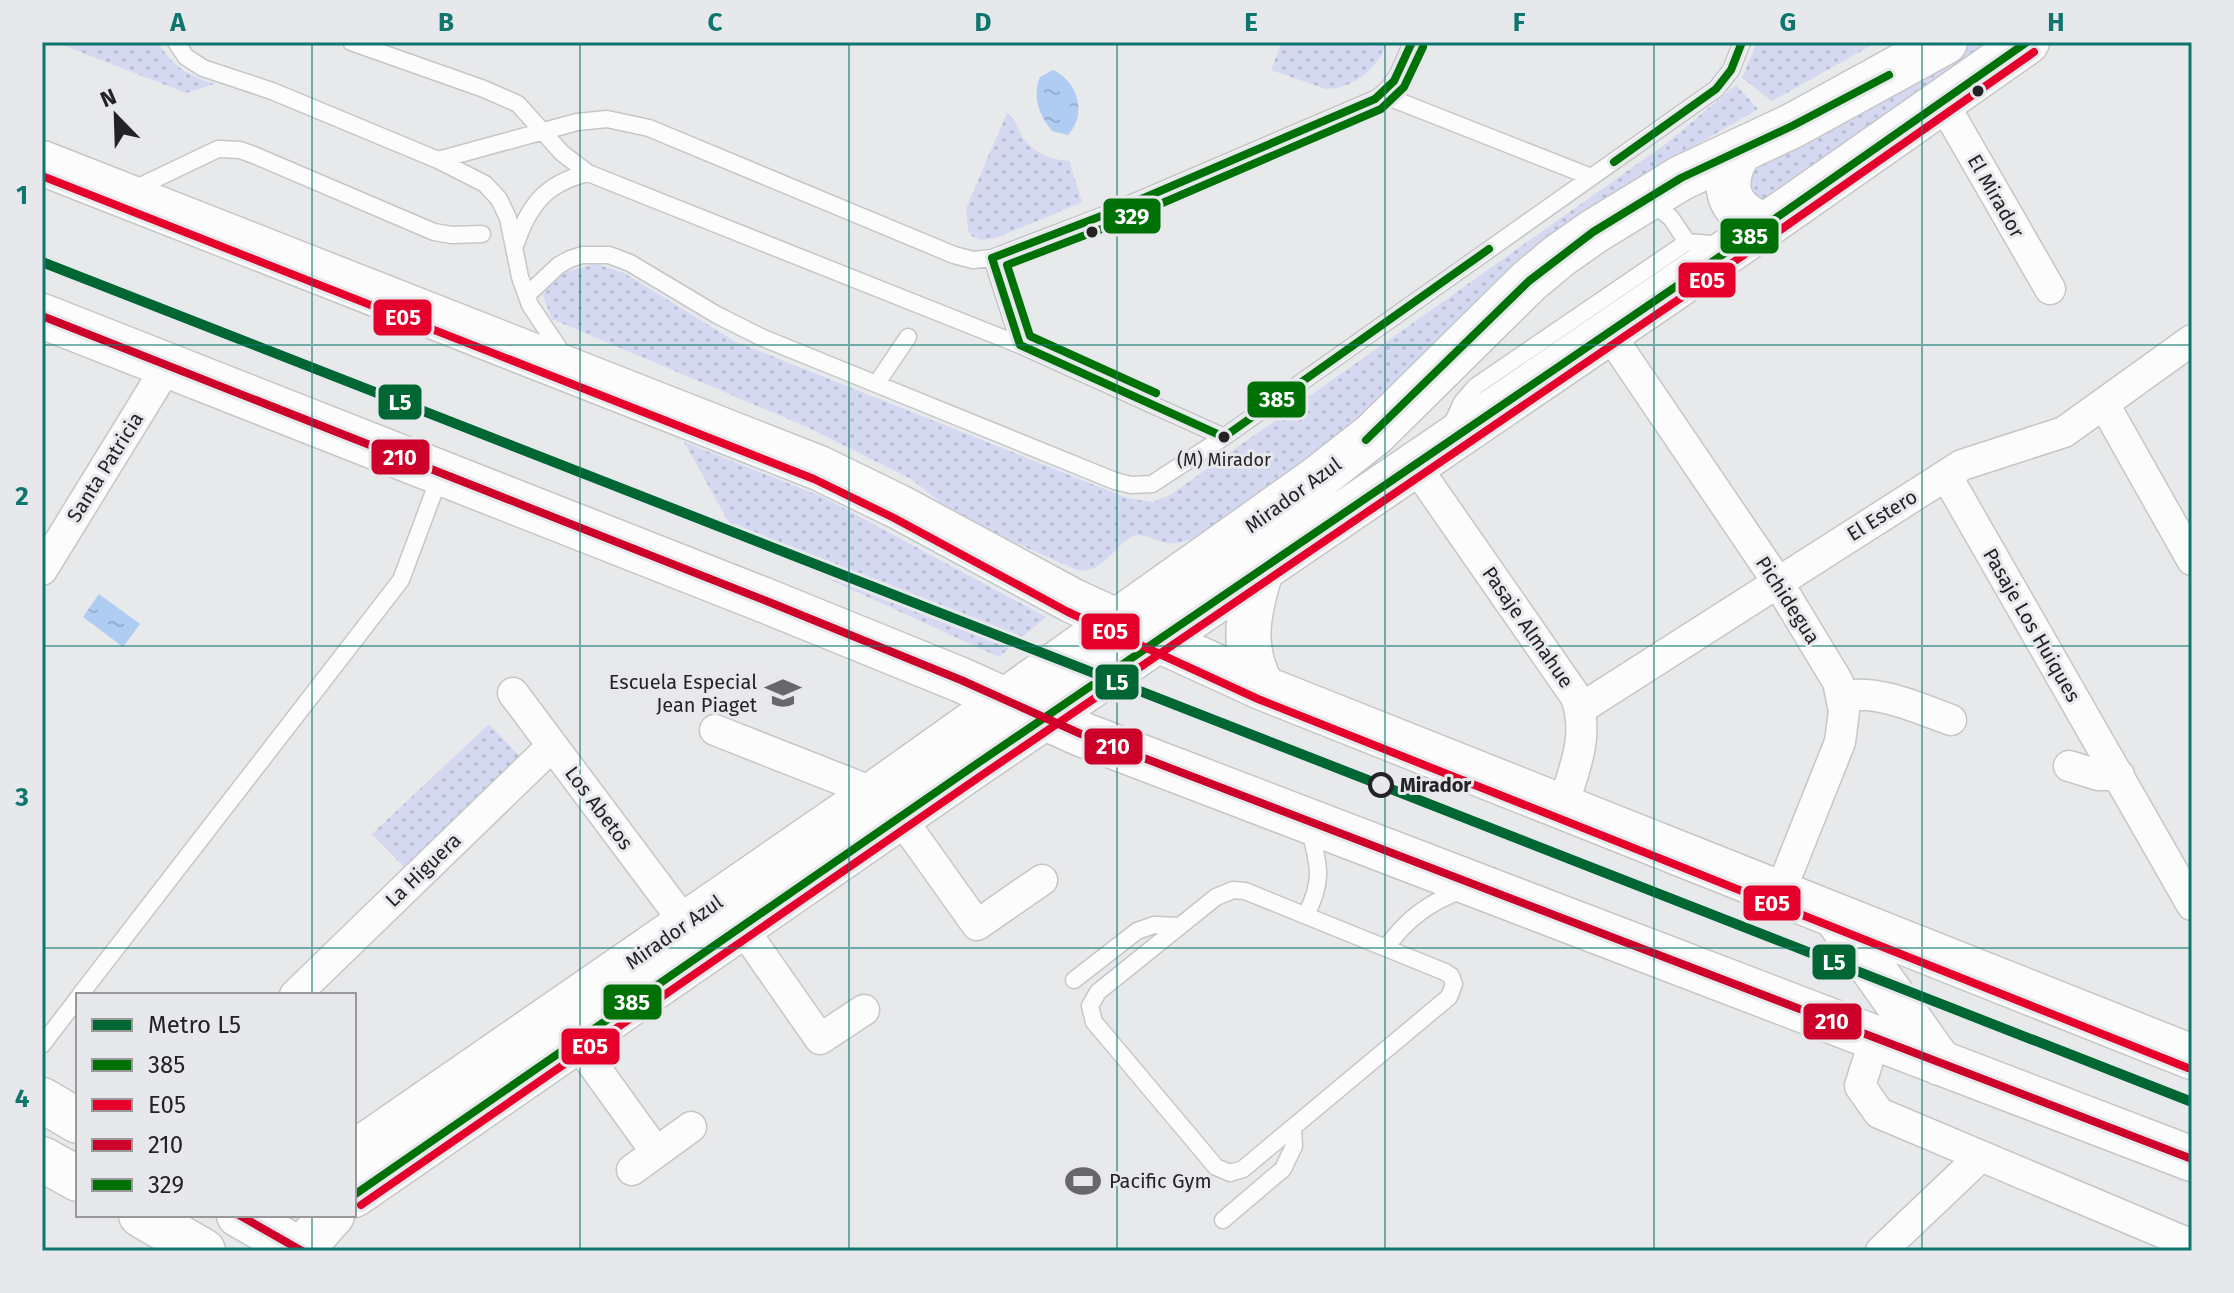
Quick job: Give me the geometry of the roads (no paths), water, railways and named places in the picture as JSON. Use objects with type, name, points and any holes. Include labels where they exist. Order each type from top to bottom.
[{"type":"main road","name":"Mirador Azul","points":[[356,1194],[741,926],[888,805],[1006,699],[1340,461],[1374,434],[1495,313],[1549,264],[1645,199],[1805,119],[1945,42]]},
{"type":"main road","name":"Mirador Azul","points":[[356,1152],[686,924],[1045,717],[1943,103],[2027,42]]},
{"type":"main road","points":[[1740,150],[1729,168],[1728,189],[1744,215],[1749,236]]},
{"type":"main road","points":[[42,163],[819,468],[899,507],[1027,578],[1263,688],[2192,1057]]},
{"type":"main road","points":[[42,316],[1006,699],[1081,734],[2192,1159]]},
{"type":"main road","points":[[1261,571],[1249,609],[1247,643],[1255,674],[1263,688]]},
{"type":"main road","points":[[1837,918],[1940,1063]]},
{"type":"main road","points":[[42,1100],[76,1120]]},
{"type":"main road","points":[[42,1159],[76,1178]]},
{"type":"main road","points":[[144,1217],[203,1251]]},
{"type":"main road","points":[[281,1238],[328,1217]]},
{"type":"street","name":"El Mirador","points":[[1943,103],[2050,289]]},
{"type":"street","name":"Pichidegua","points":[[1608,332],[1777,581],[1831,668],[1842,696],[1840,742],[1779,895]]},
{"type":"street","name":"El Estero","points":[[1580,709],[1946,475],[1978,458],[2049,439],[2078,423],[2192,340]]},
{"type":"street","name":"Santa Patricia","points":[[42,570],[168,365]]},
{"type":"street","points":[[2104,404],[2184,525],[2192,560]]},
{"type":"street","name":"Pasaje Almahue","points":[[1429,454],[1561,672],[1580,709],[1583,737],[1562,808]]},
{"type":"street","name":"Pasaje Los Huiques","points":[[1946,475],[2192,905]]},
{"type":"street","name":"Los Abetos","points":[[513,693],[686,924]]},
{"type":"street","points":[[1842,696],[1874,694],[1951,720]]},
{"type":"street","points":[[715,730],[888,805],[977,925],[1042,880]]},
{"type":"street","name":"La Higuera","points":[[297,993],[552,746]]},
{"type":"street","points":[[2069,766],[2098,775],[2119,775]]},
{"type":"street","points":[[741,926],[820,1039],[864,1010]]},
{"type":"street","points":[[1875,1038],[1860,1086],[1879,1113],[2192,1245]]},
{"type":"street","points":[[576,1041],[656,1152]]},
{"type":"street","points":[[632,1170],[691,1127]]},
{"type":"street","points":[[1881,1251],[1981,1156]]},
{"type":"lane","points":[[176,42],[186,57],[203,68],[272,91],[438,160],[485,184],[508,218],[520,277],[527,295],[575,374]]},
{"type":"lane","points":[[351,42],[518,104],[562,153],[588,173],[1020,345],[1224,437]]},
{"type":"lane","points":[[438,160],[595,119],[626,121],[954,255],[973,260],[992,258],[1115,211],[1383,95],[1401,68],[1412,42]]},
{"type":"lane","points":[[527,295],[559,265],[570,259],[582,255],[609,255],[630,263],[751,332],[1115,481],[1131,485],[1152,484],[1224,437],[1716,89],[1731,70],[1742,42]]},
{"type":"lane","points":[[1383,95],[1591,177]]},
{"type":"lane","points":[[123,194],[204,154],[229,148],[254,155],[434,232],[482,234]]},
{"type":"lane","points":[[515,246],[524,220],[545,193],[565,179],[588,173]]},
{"type":"lane","points":[[1645,199],[1671,218],[1687,242]]},
{"type":"lane","points":[[1429,454],[1462,402],[1476,386],[1687,242],[1749,236]]},
{"type":"lane","points":[[992,258],[1020,345]]},
{"type":"lane","points":[[877,383],[908,337]]},
{"type":"lane","points":[[81,993],[401,580],[441,472]]},
{"type":"lane","points":[[1306,915],[1316,896],[1319,876],[1308,821]]},
{"type":"lane","points":[[1386,948],[1400,928],[1418,911],[1475,885]]},
{"type":"lane","points":[[1233,890],[1245,891],[1445,972],[1451,976],[1453,991],[1243,1169],[1222,1172],[1094,1022],[1090,1006],[1098,992],[1180,926],[1216,897],[1233,890]]},
{"type":"lane","points":[[1074,980],[1137,931],[1154,925],[1180,926]]},
{"type":"lane","points":[[42,1045],[76,1000]]},
{"type":"lane","points":[[1223,1220],[1283,1169],[1294,1146],[1293,1127]]},
{"type":"water","points":[[1053,70],[1069,82],[1077,100],[1077,118],[1068,135],[1052,131],[1038,106],[1040,77]]},
{"type":"water","points":[[99,594],[140,624],[123,647],[83,617]]},
{"type":"metro line","name":"L5","points":[[42,262],[2192,1102]]},
{"type":"place","name":"(M) Mirador","points":[[1224,437]]},
{"type":"place","name":"Escuela Especial Jean Piaget","points":[[783,693]]},
{"type":"place","name":"Mirador","points":[[1381,785]]},
{"type":"place","name":"Pacific Gym","points":[[1083,1181]]}]
